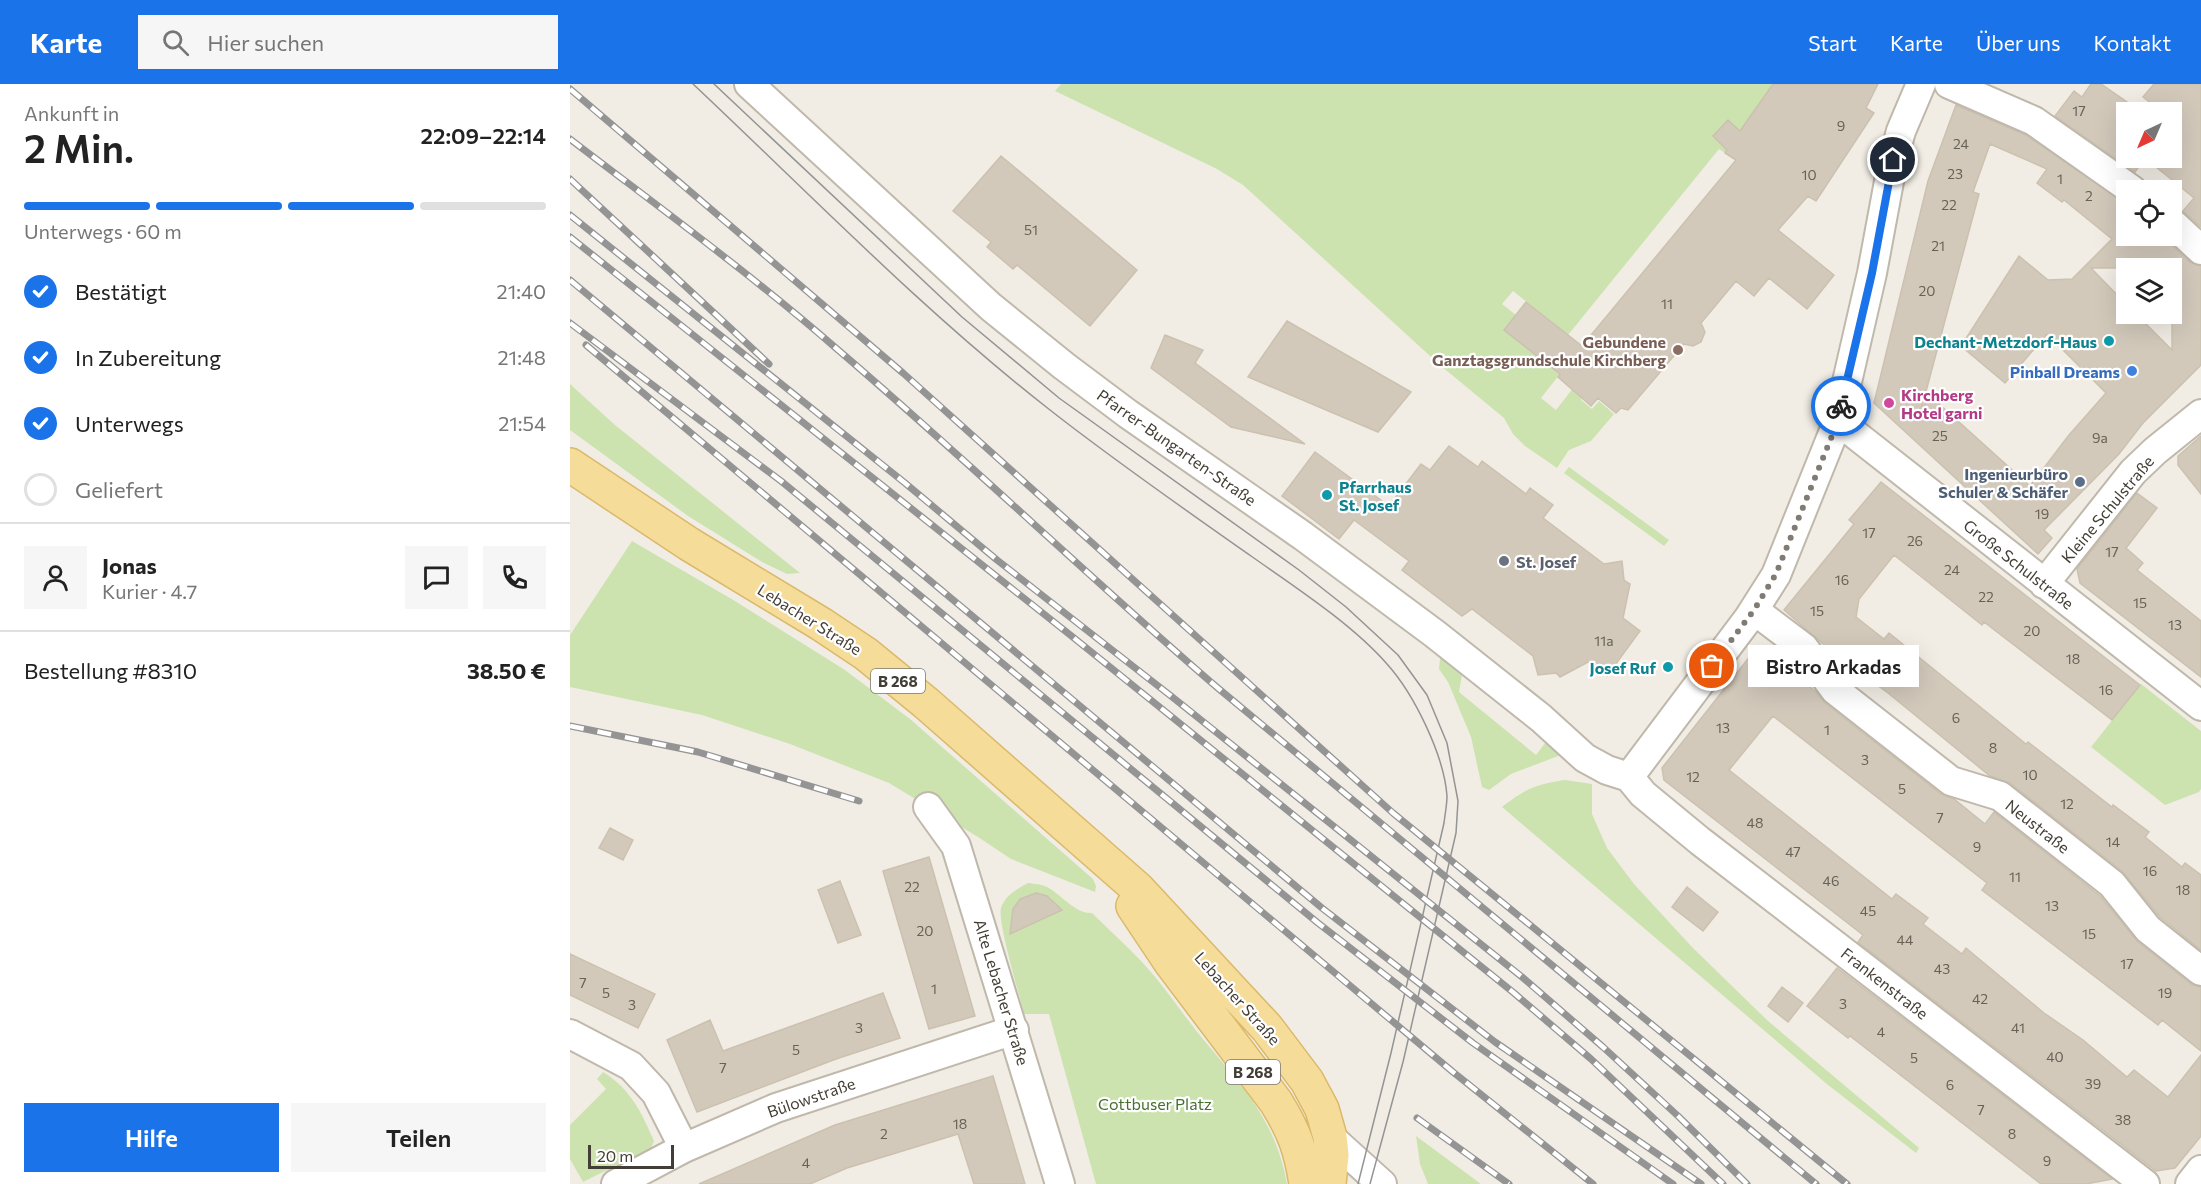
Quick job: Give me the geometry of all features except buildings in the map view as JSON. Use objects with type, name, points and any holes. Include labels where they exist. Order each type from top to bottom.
[{"type":"main road","name":"Lebacher Straße","points":[[570,465],[689,544],[866,654],[950,724],[1138,889],[1267,1028],[1307,1081],[1322,1109],[1330,1137],[1332,1155],[1329,1184]]},
{"type":"main road","name":"Lebacher Straße","points":[[1087,845],[1102,868],[1131,903],[1191,991],[1290,1124],[1303,1160],[1305,1184]]},
{"type":"main road","name":"B 268","points":[[1191,991],[1224,1018],[1296,1103],[1330,1137]]},
{"type":"street","name":"Pfarrer-Bungarten-Straße","points":[[749,84],[983,300],[1064,366],[1128,414],[1310,541],[1435,634],[1541,718],[1585,758],[1607,770],[1629,777]]},
{"type":"street","points":[[1629,777],[1754,610],[1776,574],[1838,421],[1872,273],[1893,160],[1901,131],[1921,84]]},
{"type":"street","points":[[1949,84],[2034,121],[2118,180]]},
{"type":"street","points":[[2182,232],[2201,250]]},
{"type":"street","name":"Kleine Schulstraße","points":[[2044,584],[2133,472],[2201,414]]},
{"type":"street","name":"Große Schulstraße","points":[[1838,421],[2044,584],[2195,693]]},
{"type":"street","name":"Neustraße","points":[[1754,610],[1804,648],[1835,690],[1951,782],[2000,796],[2112,885],[2148,929],[2201,971]]},
{"type":"street","name":"Frankenstraße","points":[[1629,777],[1643,794],[1700,841],[2145,1184]]},
{"type":"street","name":"Alte Lebacher Straße","points":[[928,807],[956,846],[1060,1184]]},
{"type":"street","name":"Bülowstraße","points":[[616,1184],[684,1148],[777,1108],[1014,1030]]},
{"type":"street","points":[[570,1034],[631,1066],[656,1093],[684,1148]]},
{"type":"street","points":[[1330,1137],[1382,1184]]},
{"type":"street","points":[[2190,1184],[2201,1170]]},
{"type":"green space","points":[[1061,84],[1773,84],[1725,153],[1719,149],[1568,335],[1513,291],[1502,304],[1516,315],[1505,330],[1560,374],[1541,398],[1556,410],[1577,383],[1587,392],[1581,400],[1592,409],[1599,401],[1614,414],[1591,441],[1569,450],[1557,468],[1525,446],[1513,434],[1504,418],[1441,366],[1243,185],[1217,169],[1055,91]]},
{"type":"green space","points":[[570,384],[615,425],[800,573],[787,574],[762,562],[688,516],[570,430]]},
{"type":"green space","points":[[1569,467],[1669,540],[1664,546],[1564,473]]},
{"type":"green space","points":[[632,541],[735,601],[845,670],[910,719],[1093,879],[1096,886],[1095,892],[1011,859],[889,783],[790,744],[702,715],[570,687],[570,635]]},
{"type":"green space","points":[[1441,650],[1463,669],[1459,692],[1536,755],[1549,738],[1566,753],[1511,774],[1489,790],[1482,787],[1471,737],[1448,682],[1439,669]]},
{"type":"green space","points":[[2141,684],[2201,731],[2201,789],[2199,792],[2165,805],[2091,747]]},
{"type":"green space","points":[[1565,780],[1592,784],[1592,814],[1607,848],[1634,884],[1692,947],[1768,1021],[1919,1148],[1916,1153],[1828,1085],[1502,807],[1531,788]]},
{"type":"green space","name":"Cottbuser Platz","points":[[1028,883],[1047,887],[1074,907],[1092,913],[1149,969],[1253,1102],[1274,1139],[1287,1184],[1096,1184],[1049,1014],[1024,1014],[1005,943],[1001,908],[1008,896]]},
{"type":"green space","points":[[603,1072],[628,1093],[640,1111],[654,1141],[651,1148],[583,1182],[570,1159],[570,1125],[606,1089],[597,1079]]},
{"type":"green space","points":[[1416,1136],[1481,1184],[1428,1184],[1420,1164]]},
{"type":"tram line","points":[[693,84],[912,292],[1003,372],[1124,466],[1340,620],[1387,664],[1417,708],[1440,762],[1445,780],[1447,803],[1391,1053],[1358,1184]]},
{"type":"tram line","points":[[714,84],[962,317],[1059,398],[1299,570],[1346,607],[1398,655],[1427,695],[1447,743],[1458,801],[1456,833],[1403,1062],[1370,1184]]},
{"type":"railway","points":[[570,89],[903,373],[1393,813],[1847,1184]]},
{"type":"railway","points":[[570,139],[805,322],[933,433],[1219,689],[1816,1184]]},
{"type":"railway","points":[[570,179],[769,364]]},
{"type":"railway","points":[[570,215],[905,483],[997,560],[1522,977],[1603,1047],[1747,1184]]},
{"type":"railway","points":[[570,237],[1074,638],[1514,993],[1591,1059],[1723,1184]]},
{"type":"railway","points":[[570,280],[1322,908],[1495,1042],[1701,1184]]},
{"type":"railway","points":[[570,323],[781,481],[1318,923],[1473,1043],[1673,1184]]},
{"type":"railway","points":[[586,345],[1453,1072],[1593,1184]]},
{"type":"railway","points":[[570,726],[698,752],[859,801]]},
{"type":"railway","points":[[1417,1118],[1509,1184]]},
{"type":"way so far","points":[[1712,666],[1754,610],[1776,574],[1838,421],[1841,406]]},
{"type":"place","name":"Dechant-Metzdorf-Haus","points":[[2109,341]]},
{"type":"place","name":"Gebundene Ganztagsgrundschule Kirchberg","points":[[1678,350]]},
{"type":"place","name":"Pinball Dreams","points":[[2132,371]]},
{"type":"place","name":"Kirchberg Hotel garni","points":[[1889,403]]},
{"type":"place","name":"Ingenieurbüro Schuler & Schäfer","points":[[2080,482]]},
{"type":"place","name":"Pfarrhaus St. Josef","points":[[1327,495]]},
{"type":"place","name":"St. Josef","points":[[1504,561]]},
{"type":"place","name":"Bistro Arkadas","points":[[1712,666]]},
{"type":"place","name":"Josef Ruf","points":[[1668,667]]},
{"type":"route","points":[[1841,406],[1872,273],[1893,160]]}]
